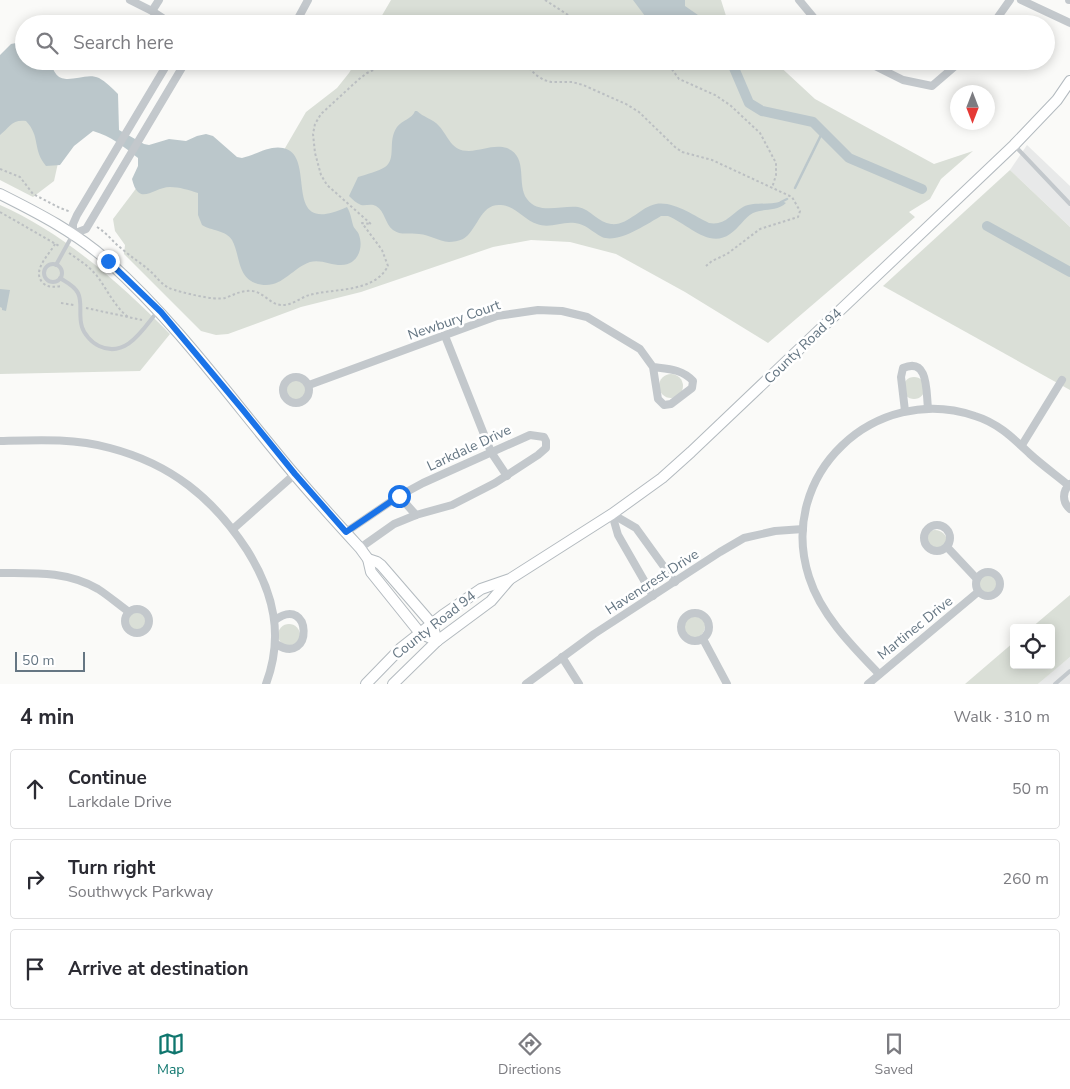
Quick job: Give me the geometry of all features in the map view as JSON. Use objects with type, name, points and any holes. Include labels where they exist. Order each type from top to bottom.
[{"type":"street","points":[[130,0],[158,15]]},
{"type":"street","points":[[152,11],[159,0]]},
{"type":"street","points":[[300,15],[308,0]]},
{"type":"street","points":[[800,0],[812,15]]},
{"type":"street","points":[[999,15],[1010,0]]},
{"type":"street","points":[[1020,0],[1053,15]]},
{"type":"street","points":[[1055,16],[1070,23]]},
{"type":"street","points":[[73,234],[73,224],[77,215],[164,70]]},
{"type":"street","points":[[73,234],[86,229],[181,70]]},
{"type":"street","points":[[883,70],[904,80],[932,86],[951,70]]},
{"type":"street","name":"County Road 94","points":[[366,684],[401,648],[481,589],[510,579],[612,514],[662,478],[1014,145],[1057,100],[1070,81]]},
{"type":"street","points":[[0,194],[73,234],[108,261],[158,310],[295,474],[360,548],[368,559],[372,572],[420,634],[437,641]]},
{"type":"street","points":[[89,195],[102,202]]},
{"type":"street","name":"Newbury Court","points":[[309,385],[497,316],[538,310],[562,311],[587,317],[640,349],[653,367],[658,399],[664,405],[671,404],[692,388],[693,381],[687,374],[653,367]]},
{"type":"street","points":[[445,336],[491,452],[508,476]]},
{"type":"street","points":[[905,411],[901,377],[904,368],[910,365],[919,368],[924,374],[928,408]]},
{"type":"street","points":[[1022,445],[1062,380]]},
{"type":"street","points":[[879,674],[856,650],[824,610],[809,577],[804,560],[803,529],[809,497],[825,465],[847,440],[873,422],[905,411],[928,408],[959,411],[976,416],[993,423],[1069,485],[1064,497],[1066,506],[1070,509]]},
{"type":"street","name":"Larkdale Drive","points":[[346,532],[399,496],[491,452],[530,434],[544,438],[546,448],[508,476],[452,505],[416,515],[394,524],[360,548]]},
{"type":"street","points":[[0,441],[48,440],[77,442],[94,444],[126,453],[157,466],[185,483],[211,504],[233,529],[264,580],[275,620],[276,644],[266,684]]},
{"type":"street","points":[[233,529],[295,474]]},
{"type":"street","points":[[399,496],[416,515]]},
{"type":"street","points":[[612,514],[636,528],[675,582]]},
{"type":"street","points":[[612,514],[618,535],[653,596]]},
{"type":"street","name":"Havencrest Drive","points":[[526,684],[594,634],[744,538],[775,531],[803,529]]},
{"type":"street","points":[[946,547],[977,579],[976,588],[978,592]]},
{"type":"street","points":[[368,559],[377,562],[381,566],[432,624],[437,641]]},
{"type":"street","points":[[0,573],[43,572],[68,576],[99,590],[129,612]]},
{"type":"street","name":"Martinec Drive","points":[[868,684],[978,592],[991,596],[998,590],[1000,585],[997,577],[988,572],[980,575],[977,579]]},
{"type":"street","name":"County Road 94","points":[[393,684],[437,641],[491,602],[510,579]]},
{"type":"street","points":[[275,620],[287,614],[294,615],[303,624],[305,631],[304,637],[295,647],[288,648],[276,644]]},
{"type":"street","points":[[703,639],[728,684]]},
{"type":"street","points":[[562,657],[578,684]]},
{"type":"lane","points":[[1014,145],[1070,204]]},
{"type":"lane","points":[[56,265],[73,234]]},
{"type":"lane","points":[[56,265],[62,270],[60,278],[55,281],[49,280],[44,274],[48,266],[56,265]]},
{"type":"lane","points":[[60,278],[72,285],[77,291],[80,298],[79,312],[82,328],[90,340],[102,348],[112,349],[130,344],[158,310]]},
{"type":"lane","points":[[1055,684],[1070,671]]},
{"type":"path","points":[[545,0],[568,15]]},
{"type":"path","points":[[90,222],[106,232],[120,248],[166,286],[215,299],[252,290],[272,302],[286,305],[319,292],[348,289],[379,278],[388,266],[382,250],[362,223],[371,224],[327,185],[315,153],[313,134],[315,124],[321,114],[358,80],[374,70]]},
{"type":"path","points":[[531,70],[544,80],[572,82],[583,85],[626,104],[645,118],[682,152],[712,160],[792,197],[800,212],[798,217],[760,229],[727,254],[706,266]]},
{"type":"path","points":[[672,70],[678,79],[715,95],[730,105],[760,133],[776,163],[776,175],[772,188]]},
{"type":"path","points":[[0,169],[20,177],[33,194],[77,215]]},
{"type":"path","points":[[0,212],[81,261],[96,274],[120,310],[128,317]]},
{"type":"path","points":[[61,303],[149,321]]},
{"type":"shaded area","points":[[391,0],[721,0],[726,15],[382,15]]},
{"type":"shaded area","points":[[633,0],[685,0],[685,6],[698,15],[644,15]]},
{"type":"shaded area","points":[[15,43],[15,70],[54,70],[64,79],[92,76],[107,83],[118,94],[119,130],[144,144],[149,145],[169,139],[186,141],[206,134],[213,136],[237,157],[242,158],[278,147],[293,154],[298,165],[306,204],[313,212],[326,214],[347,207],[360,240],[361,246],[358,255],[351,262],[341,265],[318,261],[310,262],[278,282],[264,285],[255,283],[249,280],[242,270],[232,240],[222,232],[202,225],[198,215],[198,193],[170,187],[147,194],[138,192],[132,179],[138,166],[138,158],[111,139],[93,131],[74,146],[60,165],[46,166],[39,154],[31,127],[26,121],[17,121],[0,135],[0,55],[11,44]]},
{"type":"shaded area","points":[[351,70],[784,70],[815,99],[934,164],[973,151],[941,179],[930,199],[909,212],[915,217],[768,343],[685,292],[616,254],[570,242],[531,240],[493,247],[361,292],[301,307],[228,334],[216,335],[201,331],[124,254],[125,245],[115,231],[113,219],[156,162],[263,186],[306,112],[337,88]]},
{"type":"shaded area","points":[[0,86],[68,118],[54,181],[33,197],[0,180]]},
{"type":"shaded area","points":[[415,111],[437,124],[451,143],[458,149],[469,151],[502,147],[514,152],[520,164],[524,193],[527,199],[537,207],[578,207],[587,210],[602,221],[617,224],[650,206],[663,204],[677,207],[709,223],[719,223],[748,205],[782,201],[786,203],[778,208],[753,213],[730,234],[714,239],[699,234],[668,216],[661,216],[624,236],[616,238],[602,237],[579,224],[570,223],[547,226],[537,224],[516,210],[501,205],[488,208],[468,235],[458,241],[449,242],[423,235],[399,233],[390,227],[379,208],[372,205],[361,205],[349,196],[358,177],[379,170],[389,164],[394,132]]},
{"type":"shaded area","points":[[1027,145],[1070,186],[1070,227],[1010,170]]},
{"type":"shaded area","points":[[1010,170],[1070,227],[1070,390],[883,286]]},
{"type":"shaded area","points":[[0,205],[47,230],[69,245],[112,279],[170,334],[140,371],[0,374]]},
{"type":"shaded area","points":[[0,289],[10,290],[6,311],[0,307]]},
{"type":"shaded area","points":[[671,374],[679,378],[683,386],[679,394],[671,398],[663,394],[659,386],[663,378]]},
{"type":"shaded area","points":[[914,377],[922,380],[925,388],[922,396],[914,399],[906,396],[903,388],[906,380]]},
{"type":"shaded area","points":[[295,379],[303,383],[307,391],[303,399],[295,403],[287,399],[283,391],[287,383]]},
{"type":"shaded area","points":[[935,530],[943,534],[947,542],[943,550],[935,554],[927,550],[923,542],[927,534]]},
{"type":"shaded area","points":[[987,573],[995,577],[999,585],[995,593],[987,597],[979,593],[975,585],[979,577]]},
{"type":"shaded area","points":[[1070,595],[1070,657],[1038,684],[965,684],[1010,645],[1010,669],[1055,669],[1055,624],[1036,624]]},
{"type":"shaded area","points":[[136,610],[144,614],[148,622],[144,630],[136,634],[128,630],[124,622],[128,614]]},
{"type":"shaded area","points":[[693,614],[701,618],[705,626],[701,634],[693,638],[685,634],[681,626],[685,618]]},
{"type":"shaded area","points":[[285,624],[293,624],[300,631],[300,639],[293,646],[285,646],[278,639],[278,631]]},
{"type":"shaded area","points":[[1070,657],[1070,684],[1038,684],[1054,670]]},
{"type":"waterway","points":[[735,70],[749,103],[762,111],[813,122],[849,158],[922,189]]},
{"type":"waterway","points":[[795,188],[823,131]]},
{"type":"waterway","points":[[781,202],[787,199]]},
{"type":"waterway","points":[[987,226],[1070,272]]},
{"type":"route","points":[[108,261],[161,312],[295,474],[346,532],[399,496]]}]
